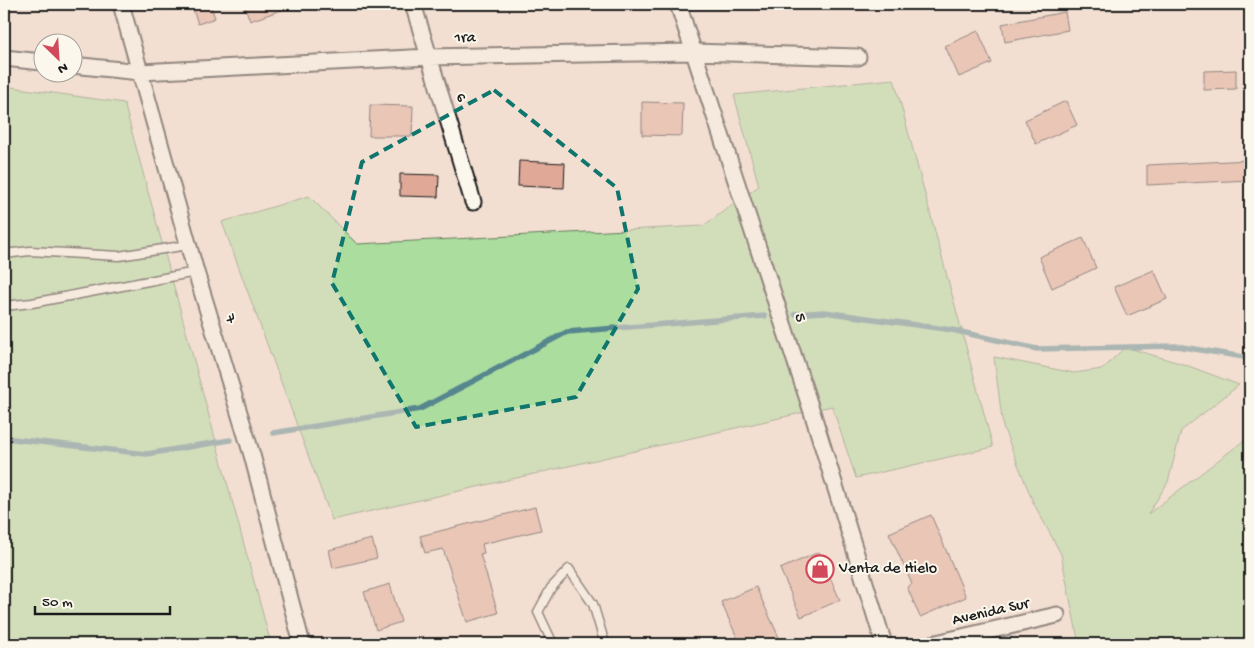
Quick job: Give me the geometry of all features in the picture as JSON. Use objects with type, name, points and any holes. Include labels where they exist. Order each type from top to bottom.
[{"type":"street","name":"7","points":[[121,4],[188,245],[252,455],[302,644]]},
{"type":"street","name":"6","points":[[413,4],[473,202]]},
{"type":"street","name":"5","points":[[678,4],[692,52],[813,415],[884,644]]},
{"type":"street","name":"1ra","points":[[82,67],[140,72],[429,57],[692,52],[858,57]]},
{"type":"street","points":[[4,58],[32,61]]},
{"type":"street","name":"Avenida Sur","points":[[932,644],[1057,615]]},
{"type":"lane","points":[[4,254],[30,251],[119,256],[188,245]]},
{"type":"lane","points":[[4,306],[32,303],[196,272]]},
{"type":"lane","points":[[553,644],[538,612],[551,588],[569,569],[593,604],[605,644]]},
{"type":"highlighted area","points":[[494,90],[617,188],[638,289],[576,397],[416,427],[332,283],[362,162]]},
{"type":"green space","points":[[894,79],[993,447],[856,478],[832,406],[332,520],[222,222],[309,196],[357,244],[703,226],[759,186],[734,95]]},
{"type":"green space","points":[[4,86],[124,103],[271,644],[4,644]]},
{"type":"green space","points":[[1125,347],[1186,365],[1239,385],[1181,431],[1168,482],[1148,514],[1250,436],[1250,644],[1079,644],[1061,554],[1033,502],[1003,427],[994,357],[1074,373],[1103,369]]},
{"type":"building","points":[[191,4],[210,4],[215,18],[198,24]]},
{"type":"building","points":[[244,4],[293,4],[293,6],[250,21]]},
{"type":"building","points":[[1065,12],[1068,30],[1005,42],[1002,24]]},
{"type":"building","points":[[978,31],[992,63],[959,77],[945,46]]},
{"type":"building","points":[[1236,70],[1236,89],[1204,90],[1204,71]]},
{"type":"building","points":[[1066,101],[1077,125],[1036,144],[1025,120]]},
{"type":"building","points":[[642,102],[683,103],[682,136],[642,135]]},
{"type":"building","points":[[370,105],[413,106],[412,136],[369,136]]},
{"type":"building","points":[[1250,160],[1250,180],[1147,185],[1147,165]]},
{"type":"building","points":[[519,161],[565,163],[564,188],[518,186]]},
{"type":"building","points":[[400,174],[439,175],[438,197],[400,196]]},
{"type":"building","points":[[1083,238],[1096,268],[1052,288],[1039,257]]},
{"type":"building","points":[[1154,270],[1167,299],[1127,316],[1114,287]]},
{"type":"building","points":[[535,507],[541,530],[482,544],[484,553],[480,554],[498,613],[467,622],[443,549],[425,553],[420,536]]},
{"type":"building","points":[[931,515],[966,597],[920,617],[907,587],[912,584],[889,533]]},
{"type":"building","points":[[372,539],[377,558],[333,568],[329,550]]},
{"type":"building","points":[[819,552],[840,600],[801,617],[780,569]]},
{"type":"building","points":[[390,584],[401,622],[376,630],[364,592]]},
{"type":"building","points":[[756,587],[782,644],[740,644],[721,602]]},
{"type":"waterway","points":[[795,314],[824,312],[952,330],[1037,349],[1176,346],[1250,358]]},
{"type":"waterway","points":[[273,433],[420,409],[567,332],[765,316]]},
{"type":"waterway","points":[[4,438],[147,454],[230,440]]},
{"type":"place","name":"Venta de Hielo","points":[[820,569]]}]
